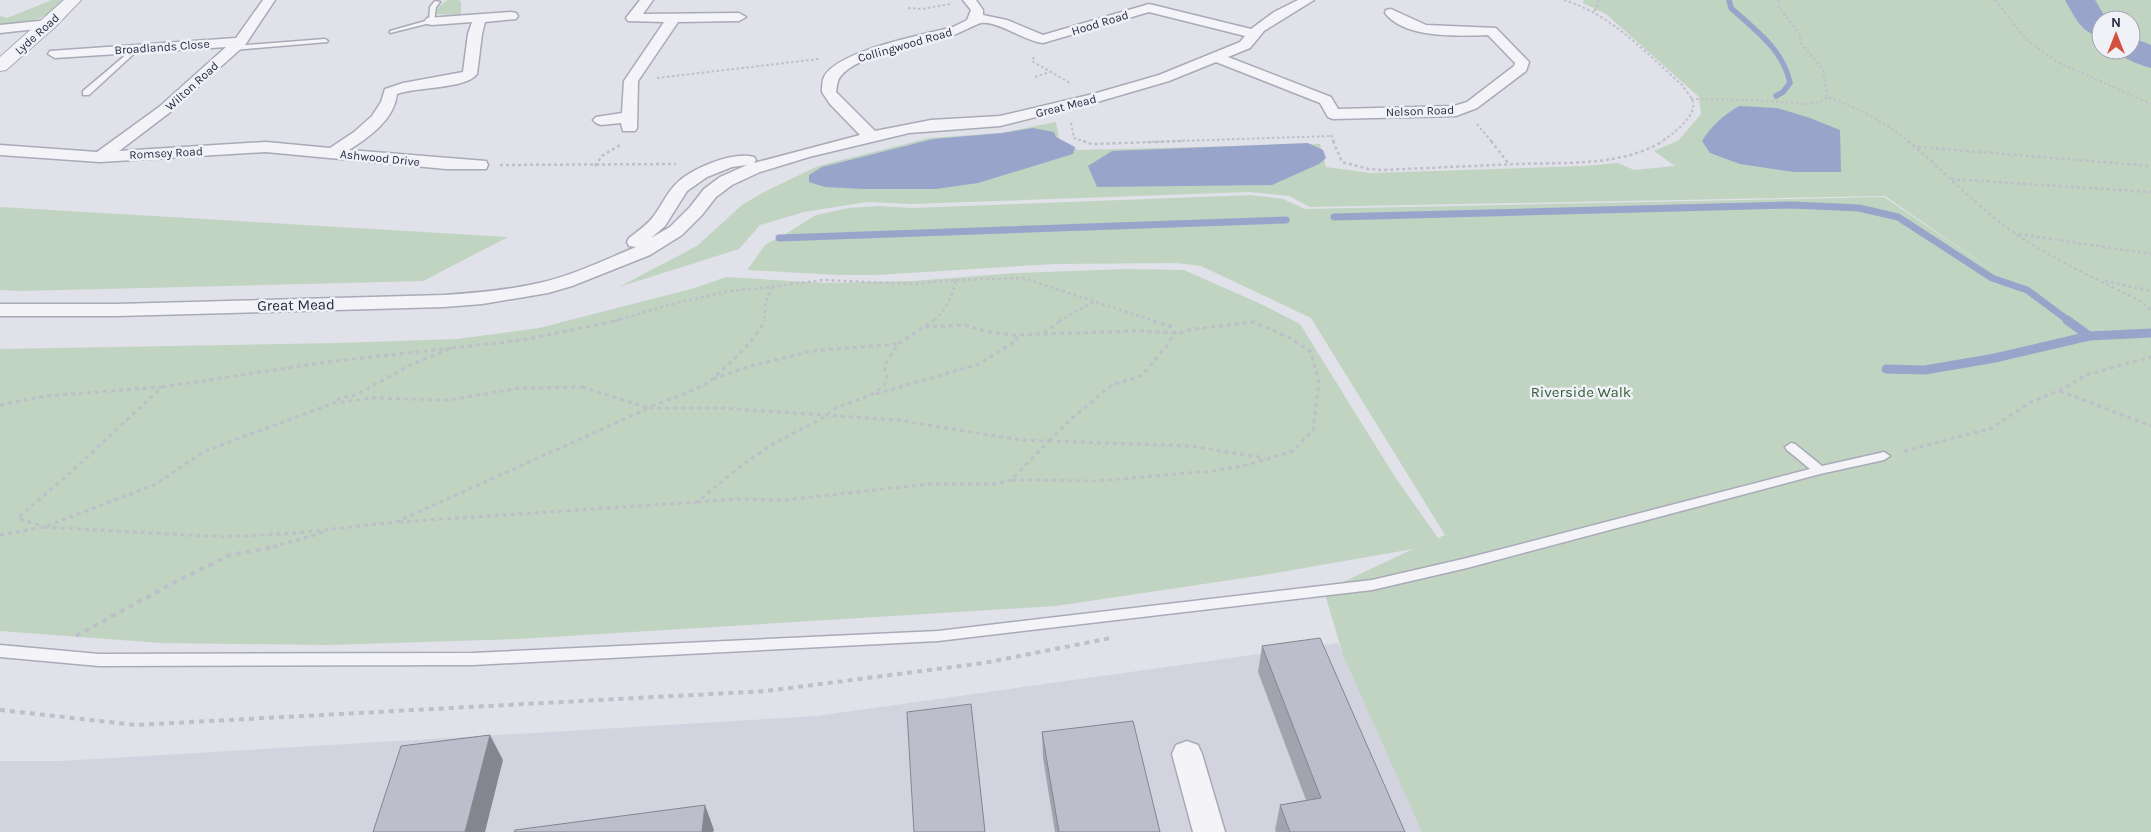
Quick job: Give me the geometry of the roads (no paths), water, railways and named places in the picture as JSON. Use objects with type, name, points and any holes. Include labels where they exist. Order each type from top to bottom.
[{"type":"street","name":"Lyde Road","points":[[0,66],[49,24],[73,0]]},
{"type":"street","name":"Wilton Road","points":[[100,157],[164,110],[237,45],[269,0]]},
{"type":"street","points":[[647,0],[633,18],[739,18]]},
{"type":"street","name":"Great Mead","points":[[0,310],[117,310],[482,298],[541,289],[643,251],[676,231],[696,211],[710,193],[726,181],[754,168],[804,153],[931,125],[1000,121],[1045,112],[1164,78],[1218,58],[1245,45],[1254,34],[1279,15],[1308,0]]},
{"type":"street","points":[[962,1],[978,10],[976,18]]},
{"type":"street","name":"Hood Road","points":[[976,18],[1002,23],[1035,38],[1043,39],[1154,4],[1254,34]]},
{"type":"street","name":"Nelson Road","points":[[1218,58],[1326,100],[1333,114],[1456,111],[1472,105],[1521,68],[1522,62],[1491,31],[1401,27],[1391,13]]},
{"type":"street","points":[[432,21],[511,16]]},
{"type":"street","name":"Ashwood Drive","points":[[333,153],[358,137],[383,114],[390,102],[390,92],[403,87],[462,78],[470,74],[475,34],[480,18]]},
{"type":"street","points":[[601,120],[629,123],[632,81],[674,18]]},
{"type":"street","name":"Collingwood Road","points":[[871,137],[830,95],[829,85],[832,75],[843,65],[859,57],[962,28],[976,18]]},
{"type":"street","points":[[0,29],[49,24]]},
{"type":"street","name":"Broadlands Close","points":[[55,54],[80,56],[136,49],[237,45]]},
{"type":"street","name":"Romsey Road","points":[[0,150],[100,157],[266,147],[333,153]]},
{"type":"street","name":"Ashwood Drive","points":[[333,153],[480,166]]},
{"type":"street","name":"Great Mead","points":[[588,273],[635,243],[659,222],[681,188],[701,173],[729,163],[804,153]]},
{"type":"street","name":"Ashwood Drive","points":[[434,178],[446,164]]},
{"type":"street","points":[[1187,754],[1209,832]]},
{"type":"lane","points":[[392,32],[432,21],[433,7],[437,2]]},
{"type":"lane","points":[[237,45],[325,41]]},
{"type":"lane","points":[[86,93],[136,49]]},
{"type":"lane","points":[[1790,447],[1820,470]]},
{"type":"lane","points":[[0,651],[99,660],[473,659],[938,636],[1372,585],[1467,563],[1820,470],[1884,456]]},
{"type":"water","points":[[1739,106],[1777,108],[1840,130],[1841,172],[1794,172],[1740,164],[1710,153],[1702,141],[1718,121]]},
{"type":"water","points":[[1033,128],[1054,132],[1056,137],[1075,147],[1073,154],[978,183],[936,189],[825,187],[809,182],[809,175],[822,167],[933,139],[1002,133]]},
{"type":"water","points":[[1308,143],[1323,150],[1326,158],[1319,164],[1272,185],[1097,187],[1088,166],[1112,151]]},
{"type":"waterway","points":[[1729,0],[1731,8],[1767,41],[1781,60],[1790,83],[1783,92],[1776,96]]},
{"type":"waterway","points":[[2080,0],[2091,18]]},
{"type":"waterway","points":[[2141,52],[2151,58]]},
{"type":"waterway","points":[[1334,217],[1792,205],[1859,208],[1898,217],[1992,278],[2027,290],[2069,321]]},
{"type":"waterway","points":[[779,238],[1286,220]]},
{"type":"waterway","points":[[2067,320],[2089,336]]},
{"type":"waterway","points":[[2089,336],[2151,333]]},
{"type":"waterway","points":[[1886,369],[1925,370],[1995,358],[2089,336]]},
{"type":"park label","name":"Riverside Walk","points":[[1581,392]]}]
